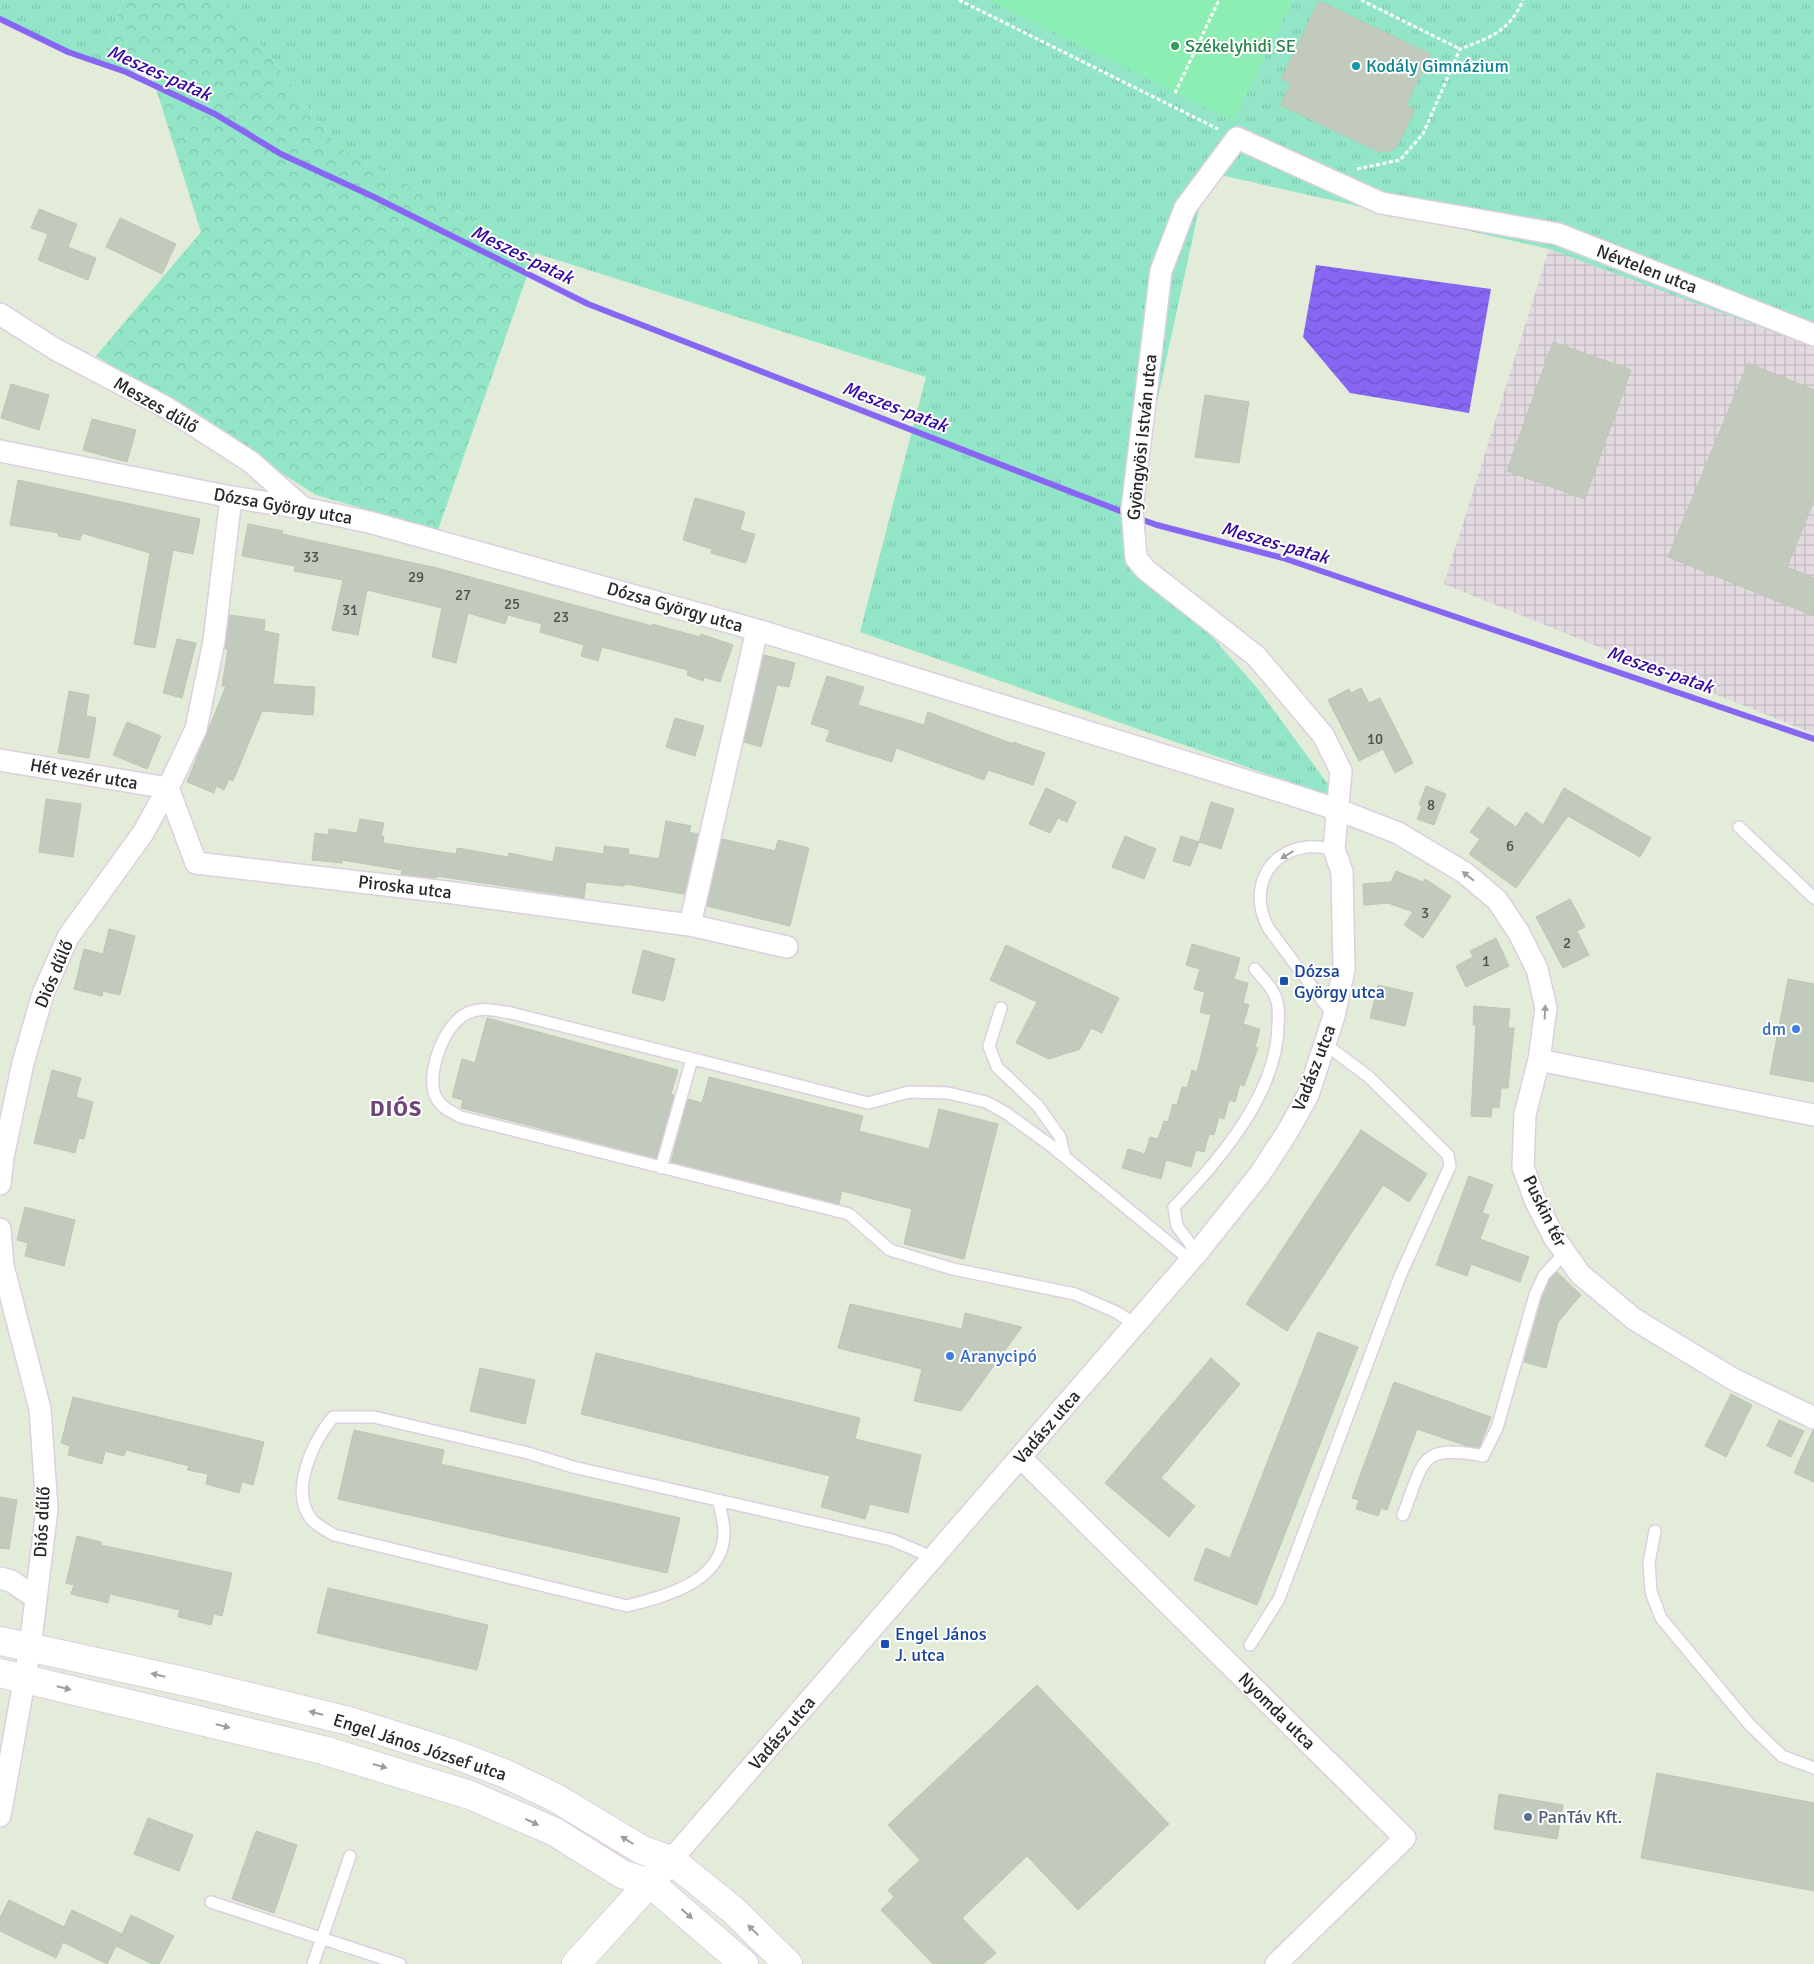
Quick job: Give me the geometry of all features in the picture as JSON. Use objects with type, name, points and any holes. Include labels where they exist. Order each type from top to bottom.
[{"type":"street","points":[[1237,138],[1328,178]]},
{"type":"street","name":"Gyöngyösi István utca","points":[[1237,138],[1185,208],[1161,271],[1132,518],[1136,558],[1146,570],[1256,656],[1323,735],[1341,771],[1339,810]]},
{"type":"street","name":"Névtelen utca","points":[[1328,178],[1381,203],[1558,234],[1814,335]]},
{"type":"street","name":"Meszes dűlő","points":[[0,314],[54,349],[167,408],[251,462],[304,508]]},
{"type":"street","name":"Dózsa György utca","points":[[0,451],[231,497],[304,508],[369,522],[757,630],[1339,810]]},
{"type":"street","points":[[168,788],[196,729],[214,641],[231,497]]},
{"type":"street","points":[[757,630],[690,925],[787,947]]},
{"type":"street","name":"Hét vezér utca","points":[[0,760],[168,788]]},
{"type":"street","name":"Piroska utca","points":[[168,788],[196,863],[446,892],[690,925]]},
{"type":"street","name":"Diós dűlő","points":[[0,1184],[3,1157],[23,1063],[43,994],[68,937],[143,833],[168,788]]},
{"type":"street","points":[[1339,810],[1398,833],[1465,873],[1497,900],[1519,933],[1537,969],[1546,1008],[1539,1060],[1814,1114]]},
{"type":"street","name":"Vadász utca","points":[[576,1964],[671,1860],[1021,1458],[1194,1256],[1260,1174],[1288,1131],[1308,1095],[1334,1016],[1344,969],[1342,872],[1334,849],[1339,810]]},
{"type":"street","name":"Puskin tér","points":[[1539,1060],[1525,1114],[1523,1167],[1536,1202],[1554,1237],[1580,1274],[1634,1319],[1733,1379],[1814,1418]]},
{"type":"street","name":"Diós dűlő","points":[[0,1229],[3,1266],[40,1409],[46,1509],[30,1648],[12,1676],[0,1816]]},
{"type":"street","name":"Nyomda utca","points":[[1021,1458],[1405,1838],[1276,1964]]},
{"type":"street","points":[[0,1578],[11,1581],[36,1598]]},
{"type":"street","name":"Engel János József utca","points":[[0,1641],[192,1683],[348,1721],[450,1753],[506,1774],[556,1798],[642,1850],[671,1860],[732,1909],[788,1964]]},
{"type":"street","name":"Engel János József utca","points":[[12,1676],[323,1750],[470,1794],[540,1825],[596,1856],[622,1874],[650,1883],[744,1964]]},
{"type":"lane","points":[[1739,828],[1814,898]]},
{"type":"lane","points":[[1334,849],[1308,847],[1288,854],[1276,862],[1262,878],[1260,897],[1261,914],[1270,929],[1334,1016]]},
{"type":"lane","points":[[1194,1256],[1177,1226],[1174,1207],[1194,1187],[1234,1136],[1266,1086],[1278,1044],[1278,1011],[1274,994],[1256,970]]},
{"type":"lane","points":[[1136,1324],[1116,1312],[1075,1294],[953,1268],[890,1250],[849,1214],[461,1118],[444,1108],[434,1093],[432,1076],[436,1056],[453,1025],[468,1013],[483,1008],[512,1013],[868,1103],[909,1092],[948,1093],[986,1102],[1006,1113],[1194,1256]]},
{"type":"lane","points":[[1001,1008],[989,1046],[998,1067],[1038,1106],[1060,1137],[1064,1158]]},
{"type":"lane","points":[[1250,1646],[1279,1599],[1400,1276],[1450,1166],[1448,1155],[1382,1090],[1325,1044]]},
{"type":"lane","points":[[661,1168],[692,1059]]},
{"type":"lane","points":[[1403,1515],[1426,1459],[1439,1452],[1458,1451],[1483,1456],[1497,1428],[1535,1295],[1544,1276],[1565,1253]]},
{"type":"lane","points":[[719,1501],[724,1532],[720,1554],[701,1577],[671,1594],[627,1606],[334,1535],[314,1522],[303,1503],[304,1475],[319,1433],[333,1417],[374,1418],[528,1453],[573,1467],[892,1540],[934,1558]]},
{"type":"lane","points":[[1655,1530],[1649,1563],[1651,1592],[1661,1618],[1756,1730],[1782,1756],[1814,1768]]},
{"type":"lane","points":[[314,1964],[350,1856]]},
{"type":"lane","points":[[211,1902],[400,1964]]},
{"type":"path","points":[[959,0],[1237,138]]},
{"type":"path","points":[[1175,93],[1219,0]]},
{"type":"path","points":[[1361,0],[1460,49]]},
{"type":"path","points":[[1328,178],[1360,168],[1400,160],[1423,134],[1460,49],[1504,30],[1516,16],[1524,0]]},
{"type":"shaded area","points":[[1549,249],[1814,347],[1814,734],[1444,584]]},
{"type":"green space","points":[[0,0],[123,0],[101,63],[0,22]]},
{"type":"green space","points":[[123,0],[227,0],[338,147],[535,253],[438,530],[316,495],[96,356],[201,232],[152,76],[101,63]]},
{"type":"green space","points":[[227,0],[1814,0],[1814,347],[1549,249],[1207,172],[1127,540],[1258,689],[1339,799],[860,632],[926,377],[535,253],[338,147]]},
{"type":"green space","name":"Székelyhidi SE","points":[[989,0],[1292,0],[1233,121]]},
{"type":"water","points":[[1316,265],[1491,289],[1469,413],[1350,393],[1303,337]]},
{"type":"building","name":"Kodály Gimnázium","points":[[1319,1],[1431,54],[1406,105],[1415,109],[1398,145],[1389,152],[1379,152],[1280,105],[1291,83],[1281,79]]},
{"type":"building","points":[[39,209],[77,224],[68,247],[96,258],[88,280],[38,260],[48,234],[31,228]]},
{"type":"building","points":[[120,218],[176,244],[162,274],[106,247]]},
{"type":"building","points":[[1553,342],[1631,370],[1585,499],[1507,471]]},
{"type":"building","points":[[1748,363],[1814,390],[1814,501],[1787,567],[1814,578],[1814,616],[1668,557]]},
{"type":"building","points":[[11,384],[49,395],[39,430],[1,418]]},
{"type":"building","points":[[1205,395],[1249,402],[1239,463],[1195,457]]},
{"type":"building","points":[[92,419],[136,430],[127,462],[83,450]]},
{"type":"building","points":[[18,480],[200,519],[193,554],[173,550],[155,648],[134,644],[150,553],[82,533],[80,540],[58,536],[59,533],[10,525]]},
{"type":"building","points":[[695,498],[745,512],[740,530],[755,534],[746,563],[711,553],[712,549],[683,540]]},
{"type":"building","points":[[248,524],[283,531],[282,534],[437,568],[652,626],[652,624],[700,637],[701,634],[733,645],[720,682],[704,677],[703,681],[687,675],[688,670],[602,647],[598,661],[581,656],[584,645],[540,632],[542,624],[508,615],[505,624],[468,613],[456,663],[432,657],[442,608],[367,590],[358,635],[332,630],[343,580],[294,571],[295,566],[242,556]]},
{"type":"building","points":[[230,615],[265,620],[264,631],[279,634],[273,684],[315,687],[313,715],[262,711],[233,781],[229,779],[224,790],[216,786],[214,793],[187,782],[226,686],[222,686],[228,649],[225,649]]},
{"type":"building","points":[[177,639],[196,643],[182,698],[163,693]]},
{"type":"building","points":[[764,655],[795,663],[789,687],[777,685],[761,747],[744,742]]},
{"type":"building","points":[[827,676],[864,687],[858,705],[924,725],[928,712],[1013,744],[1013,742],[1045,753],[1033,785],[988,770],[984,780],[896,748],[892,762],[826,741],[830,730],[811,724]]},
{"type":"building","points":[[1361,688],[1369,703],[1380,698],[1413,763],[1395,773],[1383,749],[1359,761],[1328,700],[1349,689],[1351,693]]},
{"type":"building","points":[[69,691],[89,695],[86,716],[96,718],[89,758],[58,753]]},
{"type":"building","points":[[675,718],[704,726],[695,756],[666,747]]},
{"type":"building","points":[[127,722],[161,736],[147,769],[113,755]]},
{"type":"building","points":[[1426,786],[1446,794],[1434,825],[1417,819],[1422,806],[1419,805]]},
{"type":"building","points":[[1046,788],[1076,802],[1067,822],[1058,818],[1050,833],[1029,824]]},
{"type":"building","points":[[1564,788],[1651,838],[1640,857],[1568,816],[1516,888],[1469,854],[1480,839],[1470,832],[1488,807],[1516,827],[1526,812],[1543,825]]},
{"type":"building","points":[[46,799],[81,804],[73,857],[39,852]]},
{"type":"building","points":[[1211,802],[1234,809],[1221,849],[1199,842]]},
{"type":"building","points":[[360,819],[384,823],[381,836],[384,836],[383,843],[456,854],[457,848],[508,857],[509,853],[553,862],[556,847],[604,854],[604,846],[629,849],[628,854],[659,859],[666,821],[691,826],[689,832],[698,834],[684,894],[625,884],[624,886],[586,882],[584,898],[436,876],[436,878],[401,874],[402,870],[342,860],[342,863],[312,860],[315,833],[328,835],[329,829],[357,833]]},
{"type":"building","points":[[1125,836],[1156,849],[1144,879],[1112,867]]},
{"type":"building","points":[[1181,836],[1199,842],[1190,866],[1173,861]]},
{"type":"building","points":[[722,839],[775,851],[778,840],[809,848],[790,926],[707,906]]},
{"type":"building","points":[[1396,871],[1423,882],[1425,879],[1451,896],[1423,938],[1404,925],[1413,912],[1388,903],[1364,905],[1363,884],[1391,882]]},
{"type":"building","points":[[1570,899],[1585,927],[1577,931],[1589,955],[1563,968],[1536,917]]},
{"type":"building","points":[[109,929],[135,936],[120,995],[103,991],[102,996],[74,989],[84,949],[103,954]]},
{"type":"building","points":[[1496,938],[1509,966],[1466,987],[1456,966],[1473,957],[1470,951]]},
{"type":"building","points":[[1192,944],[1240,958],[1234,979],[1248,983],[1243,1003],[1249,1005],[1243,1024],[1260,1029],[1255,1047],[1258,1048],[1244,1086],[1240,1084],[1235,1102],[1229,1100],[1224,1119],[1219,1117],[1214,1135],[1209,1134],[1204,1152],[1196,1150],[1191,1167],[1166,1160],[1161,1179],[1122,1168],[1128,1149],[1145,1154],[1150,1137],[1158,1139],[1164,1121],[1168,1122],[1173,1104],[1177,1105],[1182,1087],[1187,1088],[1192,1070],[1197,1072],[1211,1015],[1200,1012],[1205,992],[1194,989],[1200,969],[1186,965]]},
{"type":"building","points":[[1006,945],[1119,998],[1102,1033],[1091,1028],[1080,1049],[1049,1059],[1016,1043],[1037,1002],[990,980]]},
{"type":"building","points":[[643,950],[675,959],[664,1001],[632,993]]},
{"type":"building","name":"dm","points":[[1788,979],[1814,984],[1814,1082],[1770,1074]]},
{"type":"building","points":[[1378,985],[1413,993],[1405,1026],[1370,1018]]},
{"type":"building","points":[[1474,1006],[1510,1009],[1508,1028],[1514,1028],[1508,1088],[1501,1088],[1499,1108],[1492,1107],[1491,1117],[1471,1116],[1476,1025],[1473,1025]]},
{"type":"building","points":[[487,1018],[678,1070],[671,1094],[674,1095],[656,1158],[461,1108],[463,1100],[452,1097],[462,1059],[475,1063]]},
{"type":"building","points":[[52,1070],[81,1078],[76,1097],[93,1102],[84,1139],[79,1138],[75,1153],[34,1143]]},
{"type":"building","points":[[709,1077],[863,1116],[859,1131],[929,1149],[939,1109],[998,1124],[964,1259],[904,1244],[912,1209],[842,1191],[839,1204],[671,1162],[688,1099],[702,1103]]},
{"type":"building","points":[[1361,1130],[1427,1174],[1409,1202],[1383,1185],[1287,1331],[1246,1304]]},
{"type":"building","points":[[1469,1176],[1493,1185],[1482,1213],[1489,1215],[1480,1239],[1529,1257],[1520,1282],[1471,1264],[1467,1276],[1436,1265]]},
{"type":"building","points":[[25,1207],[75,1220],[64,1266],[25,1256],[28,1243],[17,1240]]},
{"type":"building","points":[[1557,1272],[1581,1295],[1558,1322],[1546,1368],[1524,1362],[1542,1298],[1550,1279]]},
{"type":"building","points":[[850,1304],[962,1329],[965,1313],[1022,1327],[961,1411],[914,1401],[922,1369],[838,1348]]},
{"type":"building","points":[[1318,1332],[1358,1347],[1257,1605],[1194,1580],[1206,1548],[1230,1558]]},
{"type":"building","points":[[596,1353],[860,1418],[855,1439],[921,1455],[908,1513],[870,1504],[865,1519],[821,1507],[830,1476],[581,1414]]},
{"type":"building","points":[[1211,1358],[1240,1384],[1161,1478],[1195,1506],[1169,1537],[1105,1483]]},
{"type":"building","points":[[480,1368],[535,1380],[525,1424],[470,1411]]},
{"type":"building","points":[[1394,1382],[1491,1417],[1479,1448],[1464,1445],[1417,1429],[1387,1510],[1381,1508],[1378,1516],[1356,1509],[1359,1500],[1352,1498]]},
{"type":"building","points":[[1731,1394],[1752,1405],[1726,1457],[1705,1446]]},
{"type":"building","points":[[73,1397],[264,1442],[253,1485],[242,1482],[239,1493],[206,1484],[208,1474],[187,1470],[189,1466],[126,1450],[124,1456],[105,1451],[102,1464],[68,1455],[70,1446],[61,1443]]},
{"type":"building","points":[[1779,1420],[1804,1431],[1791,1457],[1767,1446]]},
{"type":"building","points":[[354,1430],[444,1450],[441,1464],[680,1518],[667,1573],[338,1499]]},
{"type":"building","points":[[1814,1430],[1814,1482],[1794,1473]]},
{"type":"building","points":[[0,1497],[17,1500],[9,1549],[0,1548]]},
{"type":"building","points":[[77,1536],[101,1542],[101,1545],[232,1573],[222,1616],[214,1614],[211,1625],[178,1617],[180,1610],[110,1594],[108,1603],[71,1594],[74,1585],[66,1583]]},
{"type":"building","points":[[328,1588],[488,1625],[477,1670],[317,1633]]},
{"type":"building","points":[[1037,1685],[1169,1824],[1078,1910],[1027,1856],[962,1918],[996,1953],[983,1964],[933,1964],[881,1910],[894,1897],[888,1890],[920,1860],[888,1825]]},
{"type":"building","points":[[1657,1773],[1814,1803],[1814,1891],[1641,1858]]},
{"type":"building","name":"PanTáv Kft.","points":[[1499,1794],[1563,1805],[1557,1839],[1494,1829]]},
{"type":"building","points":[[148,1818],[193,1835],[179,1871],[134,1854]]},
{"type":"building","points":[[256,1831],[297,1845],[274,1913],[232,1899]]},
{"type":"building","points":[[9,1900],[64,1927],[72,1910],[122,1934],[131,1915],[174,1936],[159,1964],[152,1964],[116,1946],[107,1964],[63,1942],[56,1958],[0,1931],[0,1918]]},
{"type":"waterway","name":"Meszes-patak","points":[[0,19],[68,52],[126,72],[215,114],[281,154],[374,197],[588,304],[1128,514]]},
{"type":"waterway","name":"Meszes-patak","points":[[1137,518],[1283,558],[1814,739]]},
{"type":"place","name":"Székelyhidi SE","points":[[1175,46]]},
{"type":"place","name":"Kodály Gimnázium","points":[[1356,66]]},
{"type":"place","name":"Dózsa György utca","points":[[1284,981]]},
{"type":"place","name":"dm","points":[[1796,1029]]},
{"type":"place","name":"Aranycipó","points":[[950,1356]]},
{"type":"place","name":"Engel János J. utca","points":[[885,1644]]},
{"type":"place","name":"PanTáv Kft.","points":[[1528,1817]]},
{"type":"district","name":"DIÓS","points":[[396,1108]]}]
